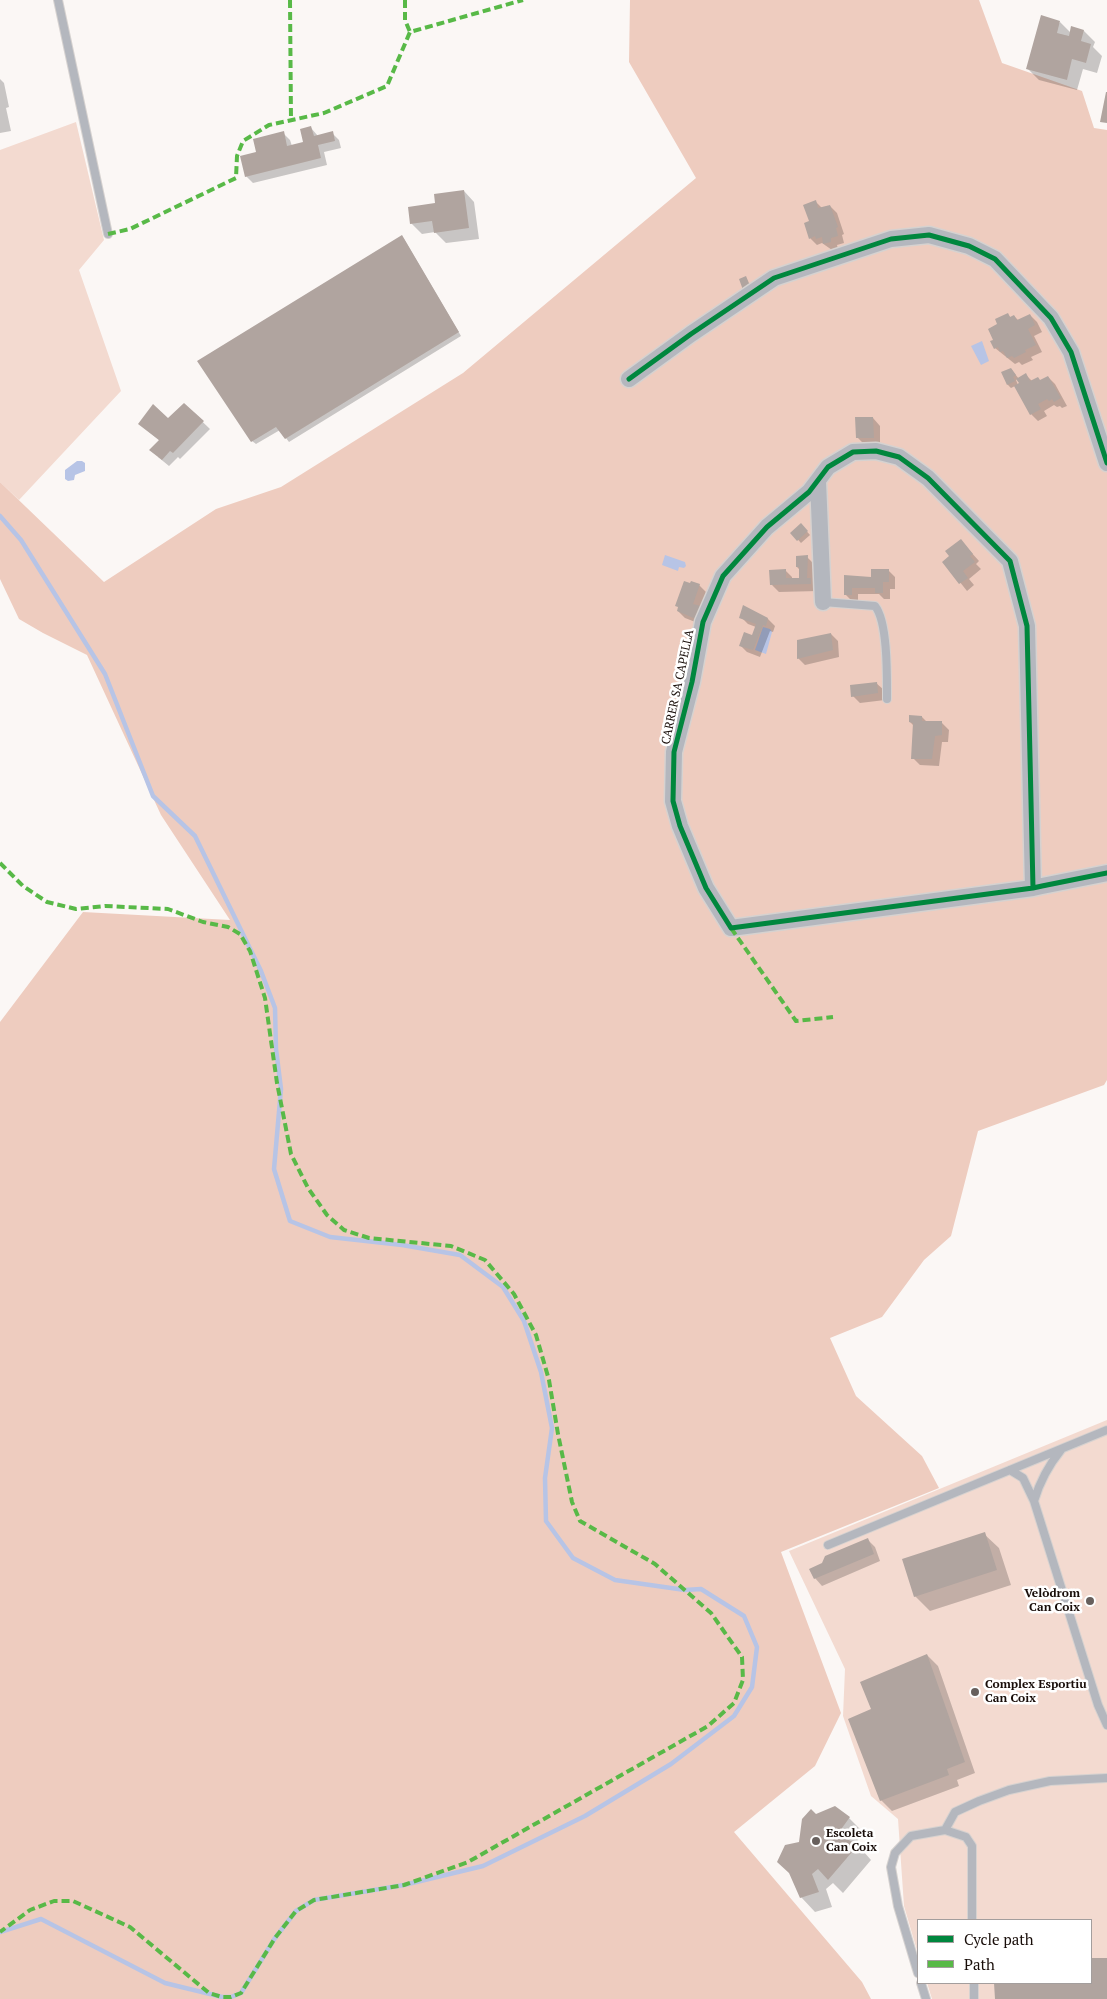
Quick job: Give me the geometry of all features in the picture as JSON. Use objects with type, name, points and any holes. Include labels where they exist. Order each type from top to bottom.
[{"type":"street","points":[[629,379],[774,278],[891,239],[929,236],[969,246],[996,258],[1051,318],[1072,352],[1107,463]]},
{"type":"street","name":"CARRER SA CAPELLA","points":[[1033,888],[1027,626],[1010,561],[928,478],[898,456],[876,451],[854,452],[828,467],[809,492],[767,528],[723,576],[703,622],[692,682],[674,752],[673,801],[680,826],[706,888],[731,928],[1033,888],[1107,873]]},
{"type":"street","points":[[818,481],[823,602]]},
{"type":"lane","points":[[58,0],[108,234]]},
{"type":"lane","points":[[823,602],[875,606],[881,613],[887,661],[887,699]]},
{"type":"lane","points":[[828,1545],[1107,1430]]},
{"type":"lane","points":[[1034,1501],[1039,1484],[1049,1465],[1062,1448]]},
{"type":"lane","points":[[1010,1470],[1023,1478],[1034,1501],[1098,1705],[1107,1725]]},
{"type":"lane","points":[[945,1830],[956,1812],[1009,1790],[1050,1781],[1107,1778]]},
{"type":"lane","points":[[917,1970],[898,1906],[891,1867],[896,1852],[911,1836],[945,1830],[966,1837],[972,1846],[972,1919]]},
{"type":"lane","points":[[921,1984],[926,1999]]},
{"type":"lane","points":[[974,1984],[974,1999]]},
{"type":"shaded area","points":[[630,0],[979,0],[1002,63],[1082,91],[1094,128],[1107,130],[1107,1080],[1104,1085],[978,1131],[951,1236],[924,1260],[882,1317],[830,1338],[856,1396],[922,1456],[939,1488],[781,1552],[841,1713],[815,1766],[734,1832],[862,1982],[871,1999],[0,1999],[0,1022],[83,912],[230,920],[161,815],[87,655],[19,619],[0,579],[0,482],[104,582],[216,509],[281,487],[463,373],[696,178],[629,62]]},
{"type":"shaded area","points":[[76,122],[104,240],[79,270],[121,391],[19,500],[0,482],[0,150]]},
{"type":"shaded area","name":"Complex Esportiu Can Coix","points":[[1107,1420],[1107,1999],[932,1999],[927,1984],[1092,1984],[1092,1919],[917,1919],[917,1951],[904,1906],[898,1819],[871,1796],[843,1716],[845,1669],[789,1551]]},
{"type":"water","points":[[982,341],[989,361],[981,365],[971,346]]},
{"type":"water","points":[[77,461],[85,463],[85,471],[75,475],[74,480],[68,481],[65,479],[65,470]]},
{"type":"water","points":[[665,555],[685,562],[686,566],[684,568],[679,567],[678,571],[662,565]]},
{"type":"water","points":[[763,627],[770,629],[772,632],[766,654],[755,650]]},
{"type":"building","points":[[1041,15],[1060,21],[1057,33],[1069,36],[1071,26],[1084,30],[1081,41],[1091,44],[1086,63],[1072,59],[1067,80],[1026,69]]},
{"type":"building","points":[[1107,92],[1107,123],[1100,122]]},
{"type":"building","points":[[311,126],[314,136],[333,131],[335,141],[318,145],[321,158],[245,177],[240,156],[256,152],[253,139],[284,131],[287,146],[303,142],[300,129]]},
{"type":"building","points":[[464,190],[469,228],[434,233],[432,221],[410,224],[408,207],[435,203],[434,194]]},
{"type":"building","points":[[816,200],[818,208],[830,205],[838,227],[836,228],[838,236],[831,238],[831,242],[823,244],[822,237],[816,239],[815,236],[809,239],[804,223],[809,221],[803,205]]},
{"type":"building","points":[[402,235],[459,332],[285,439],[276,427],[251,442],[197,361]]},
{"type":"building","points":[[746,276],[751,288],[743,290],[739,279]]},
{"type":"building","points":[[1008,313],[1010,317],[1014,315],[1017,320],[1030,314],[1035,325],[1028,329],[1036,345],[1014,358],[1012,356],[1007,358],[1003,351],[1000,352],[998,347],[994,349],[990,341],[993,340],[988,329],[997,324],[995,319]]},
{"type":"building","points":[[1011,368],[1016,375],[1013,377],[1015,381],[1007,385],[1001,372]]},
{"type":"building","points":[[1026,373],[1030,381],[1038,377],[1040,380],[1048,376],[1061,398],[1054,402],[1052,399],[1049,401],[1047,399],[1038,404],[1041,409],[1030,415],[1014,386],[1019,383],[1016,379]]},
{"type":"building","points":[[184,403],[204,421],[173,453],[170,451],[162,460],[149,450],[159,440],[138,424],[153,404],[168,418]]},
{"type":"building","points":[[855,417],[873,417],[874,438],[856,438]]},
{"type":"building","points":[[801,523],[808,531],[797,541],[790,533]]},
{"type":"building","points":[[961,539],[973,554],[970,556],[975,562],[963,571],[968,578],[959,584],[942,562],[949,556],[945,551]]},
{"type":"building","points":[[808,555],[807,578],[811,578],[811,584],[770,585],[769,570],[786,569],[786,578],[799,578],[796,556]]},
{"type":"building","points":[[871,569],[889,569],[889,582],[883,582],[883,593],[875,593],[875,588],[852,588],[852,595],[844,595],[844,575],[871,577]]},
{"type":"building","points":[[684,581],[700,584],[693,604],[701,606],[696,619],[677,611],[678,607],[675,606]]},
{"type":"building","points":[[743,605],[768,618],[766,626],[763,625],[753,650],[739,646],[744,632],[752,635],[756,624],[739,618]]},
{"type":"building","points":[[831,633],[833,650],[797,659],[797,640]]},
{"type":"building","points":[[877,682],[878,693],[851,697],[850,685]]},
{"type":"building","points":[[909,715],[922,716],[922,721],[942,721],[942,735],[935,736],[932,759],[911,759],[913,723],[909,722]]},
{"type":"building","points":[[985,1532],[997,1570],[914,1597],[902,1559]]},
{"type":"building","points":[[868,1538],[874,1554],[814,1579],[809,1569],[822,1563],[825,1556]]},
{"type":"building","points":[[927,1654],[965,1762],[947,1769],[949,1775],[880,1801],[848,1719],[871,1709],[860,1682]]},
{"type":"building","points":[[835,1806],[850,1817],[842,1828],[845,1838],[858,1845],[828,1880],[818,1869],[812,1874],[819,1892],[800,1898],[789,1873],[777,1862],[785,1845],[799,1842],[802,1819],[811,1809],[816,1814]]},
{"type":"building","points":[[1092,1958],[1107,1958],[1107,1999],[995,1999],[994,1984],[1092,1984]]},
{"type":"waterway","points":[[0,516],[21,540],[105,674],[153,796],[195,836],[261,971],[275,1008],[276,1049],[281,1089],[274,1169],[290,1221],[330,1237],[402,1245],[460,1255],[503,1287],[524,1321],[541,1372],[552,1428],[545,1478],[546,1521],[573,1558],[615,1580],[685,1590],[701,1589],[744,1616],[757,1647],[752,1687],[734,1716],[671,1764],[585,1816],[483,1866],[404,1885],[314,1900],[296,1911],[275,1938],[241,1993],[231,1997],[222,1997],[165,1983],[41,1919],[0,1932]]},
{"type":"marked path","points":[[290,0],[291,120]]},
{"type":"marked path","points":[[405,0],[405,20],[410,32]]},
{"type":"marked path","points":[[108,234],[130,229],[236,178],[237,156],[243,141],[269,125],[324,113],[387,86],[410,32],[523,0]]},
{"type":"marked path","points":[[0,863],[23,886],[47,902],[76,909],[105,906],[168,909],[203,922],[228,927],[240,934],[250,951],[265,998],[277,1083],[291,1154],[308,1188],[327,1215],[344,1230],[369,1238],[451,1246],[485,1260],[514,1294],[536,1335],[549,1380],[572,1502],[580,1521],[655,1564],[711,1613],[742,1657],[743,1680],[734,1703],[708,1726],[468,1862],[404,1885],[314,1900],[296,1911],[275,1938],[241,1993],[231,1997],[222,1997],[209,1993],[130,1927],[73,1901],[54,1901],[30,1910],[0,1932]]},
{"type":"marked path","points":[[731,928],[796,1021],[833,1017]]},
{"type":"cycle path","points":[[629,379],[774,278],[891,239],[929,235],[969,246],[995,259],[1051,318],[1071,352],[1107,463]]},
{"type":"cycle path","points":[[1033,888],[1027,626],[1010,561],[928,478],[899,457],[876,451],[853,452],[828,467],[809,492],[767,527],[723,576],[703,622],[692,682],[674,752],[673,801],[680,826],[706,888],[731,928],[1033,888],[1107,873]]},
{"type":"place","name":"Velòdrom Can Coix","points":[[1090,1601]]},
{"type":"place","name":"Complex Esportiu Can Coix","points":[[975,1692]]},
{"type":"place","name":"Escoleta Can Coix","points":[[816,1841]]}]
